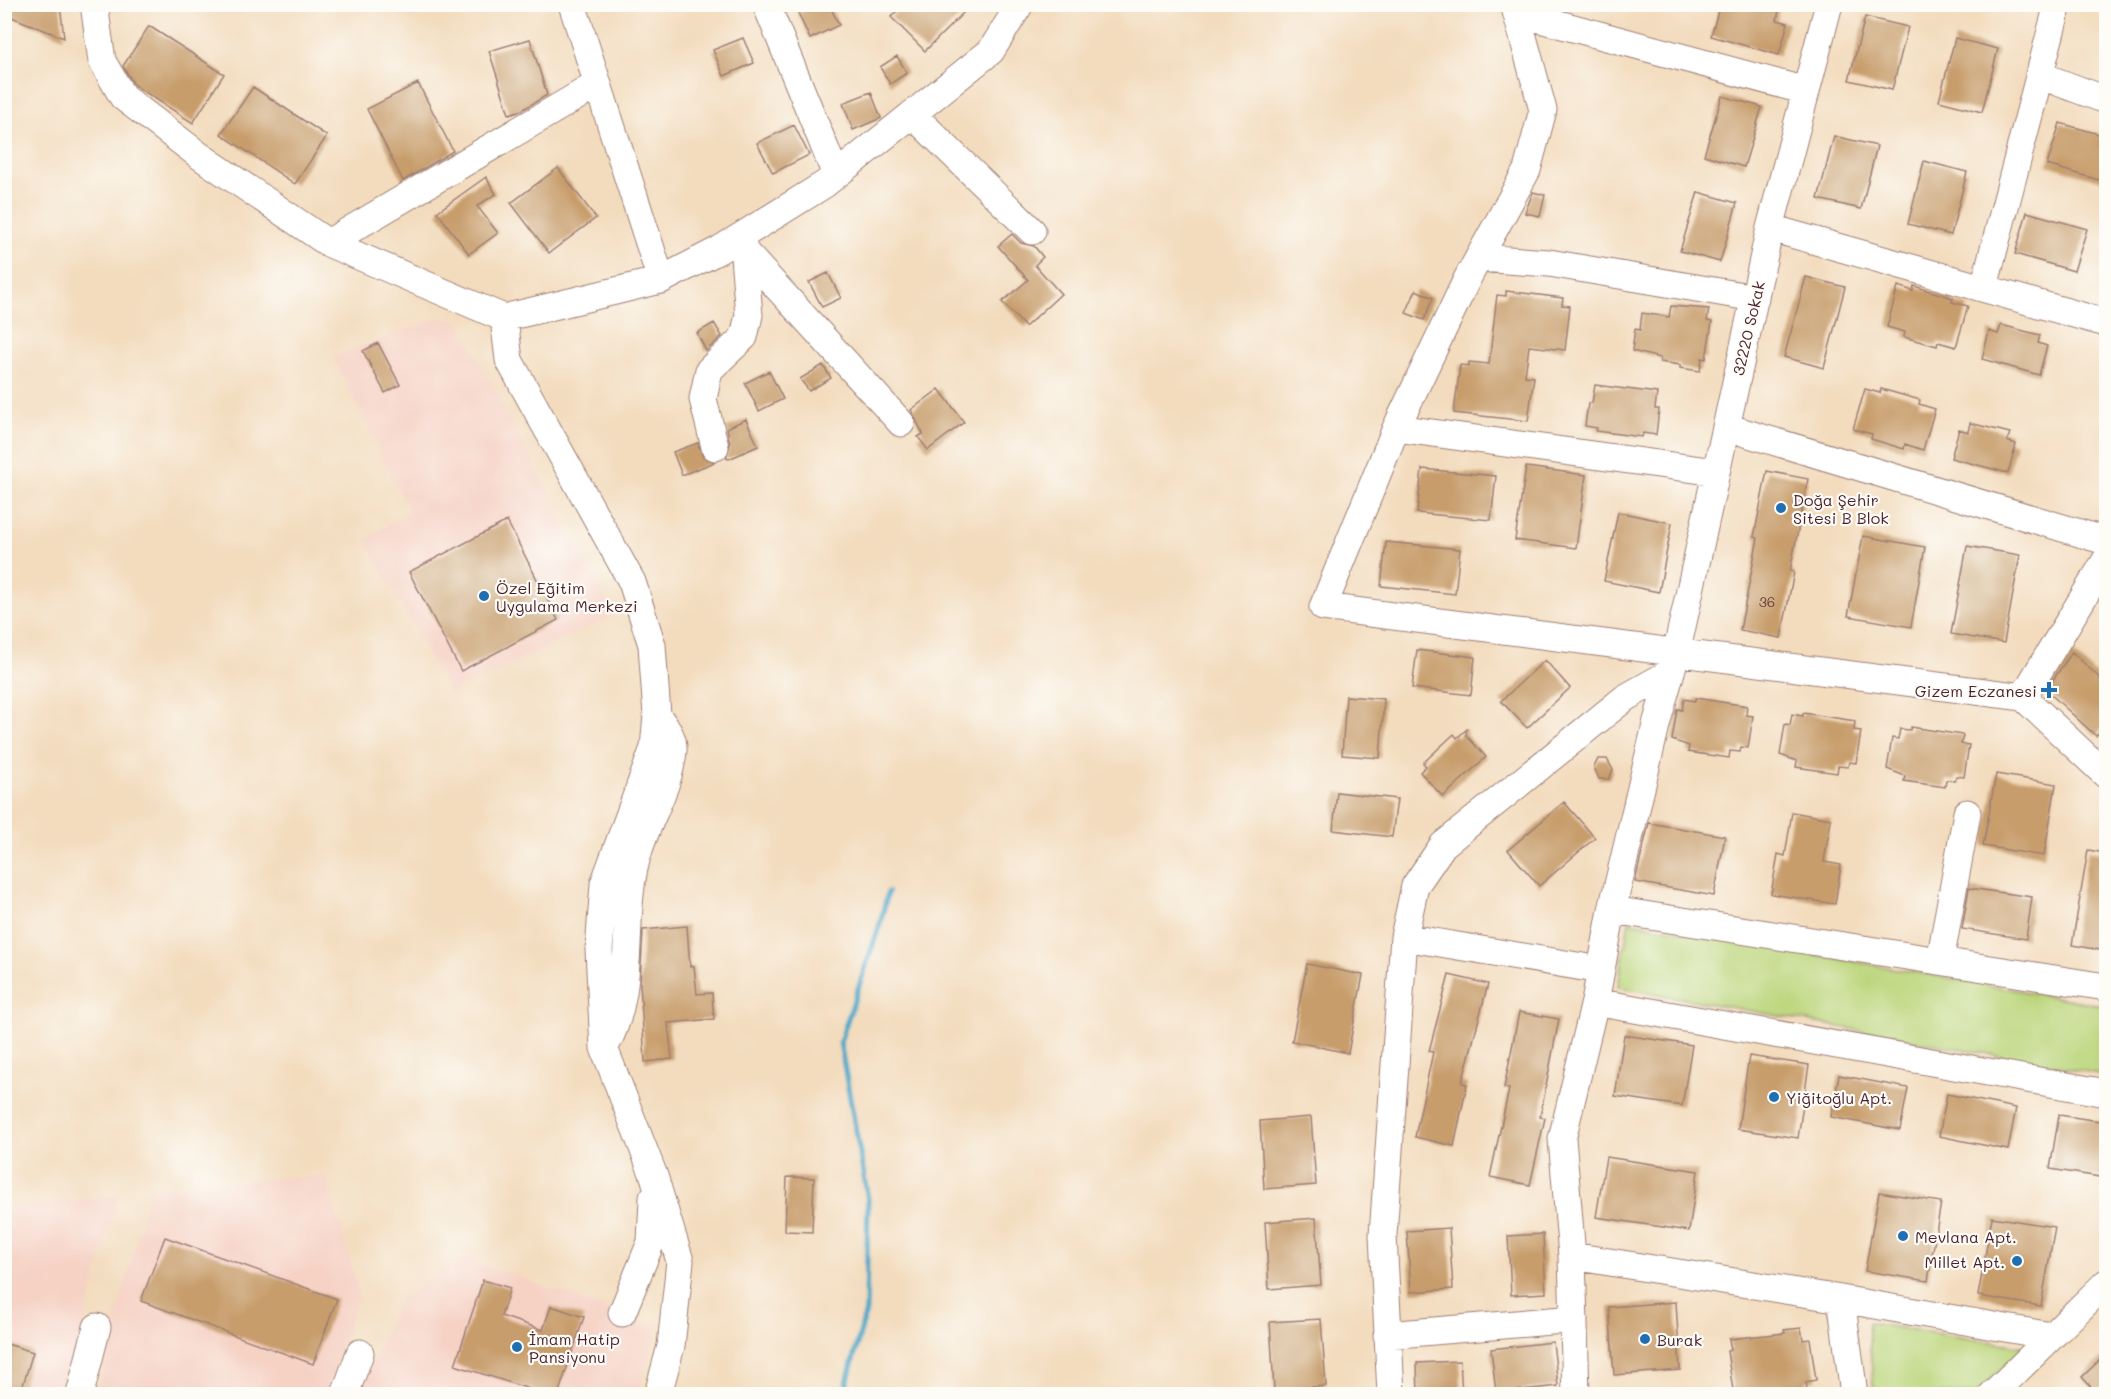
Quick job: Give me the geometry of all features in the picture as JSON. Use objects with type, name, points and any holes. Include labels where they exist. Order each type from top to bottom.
[{"type":"street","points":[[94,4],[102,61],[123,97],[200,156],[328,243],[504,318],[661,280],[743,243],[836,175],[991,51],[1020,4]]},
{"type":"street","points":[[572,4],[596,86],[661,280]]},
{"type":"street","points":[[766,4],[836,175]]},
{"type":"street","name":"32220 Sokak","points":[[1576,1395],[1572,1256],[1562,1140],[1595,1002],[1612,910],[1673,663],[1770,228],[1829,4]]},
{"type":"street","points":[[1984,287],[2058,4]]},
{"type":"street","points":[[1516,9],[1806,91]]},
{"type":"street","points":[[1516,9],[1543,110],[1527,170],[1467,279],[1396,428],[1323,607],[1673,663],[2022,697],[2106,775]]},
{"type":"street","points":[[2039,75],[2106,100]]},
{"type":"street","points":[[328,243],[596,86]]},
{"type":"street","points":[[912,114],[1032,231]]},
{"type":"street","points":[[1770,228],[2106,323]]},
{"type":"street","points":[[743,243],[901,423]]},
{"type":"street","points":[[715,447],[703,399],[709,370],[744,337],[749,315],[743,243]]},
{"type":"street","points":[[1480,258],[1549,263],[1755,298]]},
{"type":"street","points":[[504,318],[509,360],[632,582],[652,645],[657,715],[654,748],[604,884],[599,950],[604,1048],[654,1176],[680,1261],[671,1346],[658,1395]]},
{"type":"street","points":[[1726,426],[2106,541]]},
{"type":"street","points":[[1396,428],[1716,471]]},
{"type":"street","points":[[2022,697],[2106,560]]},
{"type":"street","points":[[1391,1395],[1383,1235],[1404,937],[1415,886],[1443,845],[1625,698],[1673,663]]},
{"type":"street","points":[[1940,961],[1967,813]]},
{"type":"street","points":[[1612,910],[2106,987]]},
{"type":"street","points":[[1404,937],[1601,970]]},
{"type":"street","points":[[1595,1002],[2106,1093]]},
{"type":"street","points":[[622,1313],[651,1242],[654,1176]]},
{"type":"street","points":[[1572,1256],[1841,1299],[2051,1336]]},
{"type":"street","points":[[1993,1395],[2106,1283]]},
{"type":"street","points":[[1841,1299],[1854,1395]]},
{"type":"street","points":[[1388,1335],[1574,1319]]},
{"type":"street","points":[[80,1395],[97,1327]]},
{"type":"street","points":[[345,1395],[360,1353]]},
{"type":"shaded area","points":[[438,318],[458,320],[614,616],[450,693],[365,540],[409,511],[333,357]]},
{"type":"shaded area","points":[[326,1175],[359,1292],[326,1394],[96,1394],[150,1188]]},
{"type":"shaded area","points":[[119,1195],[64,1394],[5,1394],[4,1208]]},
{"type":"shaded area","points":[[464,1258],[658,1327],[637,1394],[359,1394],[399,1299]]},
{"type":"green space","points":[[1629,922],[2106,1006],[2106,1075],[1618,987]]},
{"type":"green space","points":[[1868,1323],[2024,1347],[1975,1394],[1874,1394]]},
{"type":"building","points":[[4,4],[60,4],[64,38],[4,14]]},
{"type":"building","points":[[815,4],[829,4],[839,25],[810,39],[798,13]]},
{"type":"building","points":[[904,4],[972,4],[925,51],[891,17]]},
{"type":"building","points":[[1720,4],[1756,4],[1779,11],[1777,20],[1788,23],[1779,55],[1711,36]]},
{"type":"building","points":[[1865,17],[1908,27],[1892,90],[1849,80]]},
{"type":"building","points":[[149,26],[224,74],[193,123],[134,85],[123,66]]},
{"type":"building","points":[[743,38],[754,63],[724,76],[713,50]]},
{"type":"building","points":[[1955,38],[1998,49],[1982,112],[1939,101]]},
{"type":"building","points":[[530,39],[547,95],[522,110],[509,114],[489,51]]},
{"type":"building","points":[[897,56],[907,73],[890,84],[880,67]]},
{"type":"building","points":[[418,83],[453,151],[403,181],[367,109]]},
{"type":"building","points":[[253,87],[327,136],[295,184],[221,134]]},
{"type":"building","points":[[871,92],[881,118],[853,130],[843,103]]},
{"type":"building","points":[[1722,96],[1762,107],[1744,167],[1704,155]]},
{"type":"building","points":[[2060,123],[2106,136],[2106,182],[2047,165]]},
{"type":"building","points":[[794,125],[809,155],[773,173],[757,143]]},
{"type":"building","points":[[1834,136],[1877,146],[1861,209],[1818,199]]},
{"type":"building","points":[[1924,161],[1967,172],[1951,235],[1908,224]]},
{"type":"building","points":[[558,168],[596,218],[549,253],[511,203]]},
{"type":"building","points":[[486,177],[496,194],[477,206],[498,233],[469,254],[437,212]]},
{"type":"building","points":[[1533,192],[1545,195],[1540,216],[1525,213]]},
{"type":"building","points":[[1698,192],[1737,203],[1720,262],[1680,251]]},
{"type":"building","points":[[2027,212],[2087,229],[2074,271],[2015,254]]},
{"type":"building","points":[[1012,234],[1021,243],[1034,246],[1043,257],[1035,265],[1061,294],[1025,327],[1002,302],[1028,280],[998,246]]},
{"type":"building","points":[[828,273],[841,298],[822,307],[809,282]]},
{"type":"building","points":[[1806,277],[1845,287],[1824,368],[1784,357]]},
{"type":"building","points":[[1898,286],[1913,291],[1914,286],[1953,298],[1952,302],[1968,306],[1956,347],[1938,342],[1937,346],[1904,337],[1905,332],[1887,327]]},
{"type":"building","points":[[1416,290],[1433,298],[1424,320],[1406,313]]},
{"type":"building","points":[[1506,291],[1563,298],[1562,305],[1570,306],[1565,350],[1529,346],[1525,376],[1534,377],[1528,421],[1454,413],[1460,365],[1469,366],[1469,362],[1489,364],[1497,295],[1506,296]]},
{"type":"building","points":[[1671,306],[1709,309],[1707,321],[1712,322],[1706,359],[1702,358],[1700,371],[1680,368],[1680,365],[1660,362],[1660,358],[1632,351],[1635,329],[1640,330],[1642,313],[1669,317]]},
{"type":"building","points":[[714,323],[722,336],[706,351],[697,333]]},
{"type":"building","points":[[2001,325],[2040,335],[2038,343],[2047,346],[2039,375],[1982,359],[1989,331],[1998,334]]},
{"type":"building","points":[[378,343],[400,385],[385,393],[363,351]]},
{"type":"building","points":[[823,365],[831,378],[809,391],[800,379]]},
{"type":"building","points":[[769,371],[783,399],[759,411],[745,383]]},
{"type":"building","points":[[1595,385],[1657,393],[1655,409],[1659,409],[1656,435],[1643,433],[1642,437],[1596,431],[1597,428],[1585,426],[1588,403],[1592,403]]},
{"type":"building","points":[[939,389],[964,422],[928,450],[918,437],[923,434],[911,410]]},
{"type":"building","points":[[1865,389],[1880,393],[1881,389],[1920,400],[1919,404],[1935,409],[1923,450],[1905,444],[1904,449],[1871,439],[1872,434],[1853,429]]},
{"type":"building","points":[[746,419],[758,446],[729,459],[726,458],[730,444],[727,428]]},
{"type":"building","points":[[1970,423],[2010,433],[2007,441],[2016,444],[2008,473],[1951,458],[1959,429],[1968,432]]},
{"type":"building","points":[[698,443],[703,457],[715,462],[682,475],[673,452]]},
{"type":"building","points":[[1526,467],[1586,475],[1576,548],[1515,540]]},
{"type":"building","points":[[1422,469],[1496,476],[1491,520],[1417,513]]},
{"type":"building","points":[[1767,471],[1808,479],[1790,571],[1794,572],[1781,638],[1740,630],[1758,538],[1754,537]]},
{"type":"building","points":[[1618,512],[1672,523],[1659,592],[1604,581]]},
{"type":"building","name":"Özel Eğitim Uygulama Merkezi","points":[[507,521],[558,620],[461,671],[409,572]]},
{"type":"building","points":[[1863,536],[1925,547],[1911,627],[1848,616]]},
{"type":"building","points":[[1386,542],[1460,549],[1455,594],[1381,586]]},
{"type":"building","points":[[1967,546],[2020,555],[2004,643],[1951,634]]},
{"type":"building","points":[[1417,650],[1475,657],[1471,695],[1412,688]]},
{"type":"building","points":[[2072,652],[2106,684],[2106,724],[2096,736],[2046,690]]},
{"type":"building","points":[[1545,660],[1570,688],[1527,728],[1501,701]]},
{"type":"building","points":[[1346,696],[1384,699],[1380,758],[1342,755]]},
{"type":"building","points":[[1695,698],[1747,706],[1746,715],[1753,716],[1748,748],[1741,747],[1740,752],[1730,751],[1729,758],[1688,752],[1689,746],[1672,740],[1677,709],[1682,710],[1684,699],[1695,701]]},
{"type":"building","points":[[1803,713],[1855,721],[1854,730],[1861,731],[1856,763],[1849,762],[1848,767],[1838,766],[1837,773],[1796,767],[1797,761],[1780,755],[1785,724],[1790,725],[1792,714],[1803,716]]},
{"type":"building","points":[[1911,727],[1963,735],[1961,744],[1969,745],[1964,777],[1956,776],[1955,781],[1946,780],[1945,787],[1904,781],[1905,776],[1887,769],[1892,738],[1898,739],[1900,729],[1910,730]]},
{"type":"building","points":[[1467,729],[1466,735],[1486,757],[1443,797],[1420,772],[1426,766],[1423,763],[1454,734],[1457,738]]},
{"type":"building","points":[[1598,759],[1607,759],[1613,770],[1609,779],[1599,779],[1594,767]]},
{"type":"building","points":[[1996,774],[2056,784],[2044,856],[1983,846]]},
{"type":"building","points":[[1337,792],[1397,799],[1392,837],[1333,830]]},
{"type":"building","points":[[1564,802],[1595,838],[1539,886],[1508,850]]},
{"type":"building","points":[[1792,812],[1831,819],[1824,862],[1841,865],[1835,904],[1771,894],[1778,854],[1785,856]]},
{"type":"building","points":[[1649,823],[1725,836],[1714,896],[1635,882]]},
{"type":"building","points":[[2088,850],[2106,853],[2106,951],[2072,945]]},
{"type":"building","points":[[1969,888],[2032,897],[2026,939],[1962,929]]},
{"type":"building","points":[[687,926],[690,967],[694,966],[697,994],[712,993],[714,1019],[668,1023],[672,1059],[645,1062],[640,983],[643,930]]},
{"type":"building","points":[[1307,964],[1363,975],[1348,1053],[1292,1041]]},
{"type":"building","points":[[1449,975],[1488,984],[1462,1083],[1467,1084],[1454,1146],[1415,1137],[1433,1052],[1429,1051]]},
{"type":"building","points":[[1519,1012],[1559,1019],[1540,1117],[1545,1118],[1530,1185],[1490,1177],[1509,1089],[1504,1088]]},
{"type":"building","points":[[1624,1035],[1692,1045],[1682,1106],[1615,1096]]},
{"type":"building","name":"Yiğitoğlu Apt.","points":[[1749,1056],[1809,1065],[1798,1138],[1738,1129]]},
{"type":"building","points":[[1839,1075],[1908,1088],[1900,1130],[1831,1117]]},
{"type":"building","points":[[1947,1094],[2016,1108],[2008,1150],[1939,1136]]},
{"type":"building","points":[[2059,1115],[2106,1122],[2106,1178],[2050,1169]]},
{"type":"building","points":[[1311,1117],[1316,1185],[1264,1189],[1260,1121]]},
{"type":"building","points":[[1606,1157],[1698,1171],[1689,1231],[1596,1217]]},
{"type":"building","points":[[787,1177],[814,1178],[812,1232],[785,1231]]},
{"type":"building","name":"Mevlana Apt.","points":[[1879,1192],[1941,1202],[1928,1281],[1865,1271]]},
{"type":"building","name":"Millet Apt.","points":[[1992,1217],[2055,1227],[2041,1306],[1978,1296]]},
{"type":"building","points":[[1316,1218],[1321,1285],[1269,1289],[1265,1222]]},
{"type":"building","points":[[1449,1228],[1453,1289],[1411,1292],[1407,1231]]},
{"type":"building","points":[[1543,1234],[1546,1293],[1511,1295],[1508,1236]]},
{"type":"building","points":[[165,1237],[337,1299],[313,1364],[141,1301]]},
{"type":"building","name":"İmam Hatip Pansiyonu","points":[[483,1280],[510,1288],[501,1316],[543,1330],[551,1306],[584,1317],[558,1395],[548,1395],[455,1365]]},
{"type":"building","name":"Burak","points":[[1676,1302],[1680,1370],[1614,1375],[1609,1307]]},
{"type":"building","points":[[1321,1319],[1326,1386],[1274,1390],[1270,1322]]},
{"type":"building","points":[[1801,1328],[1803,1340],[1810,1339],[1816,1380],[1806,1382],[1808,1395],[1738,1395],[1737,1389],[1733,1390],[1727,1351],[1731,1350],[1729,1339],[1785,1333],[1784,1330]]},
{"type":"building","points":[[1553,1342],[1558,1386],[1496,1393],[1491,1349]]},
{"type":"building","points":[[4,1343],[33,1352],[20,1395],[4,1395]]},
{"type":"building","points":[[2106,1354],[2106,1395],[2098,1395],[2082,1377]]},
{"type":"building","points":[[1460,1361],[1462,1395],[1418,1395],[1417,1363]]},
{"type":"waterway","points":[[844,1394],[866,1311],[868,1199],[840,1042],[879,927],[888,892]]},
{"type":"place","name":"Doğa Şehir Sitesi B Blok","points":[[1781,508]]},
{"type":"place","name":"Özel Eğitim Uygulama Merkezi","points":[[484,596]]},
{"type":"place","name":"Gizem Eczanesi","points":[[2049,690]]},
{"type":"place","name":"Yiğitoğlu Apt.","points":[[1774,1097]]},
{"type":"place","name":"Mevlana Apt.","points":[[1903,1236]]},
{"type":"place","name":"Millet Apt.","points":[[2017,1261]]},
{"type":"place","name":"Burak","points":[[1645,1339]]},
{"type":"place","name":"İmam Hatip Pansiyonu","points":[[517,1347]]}]
